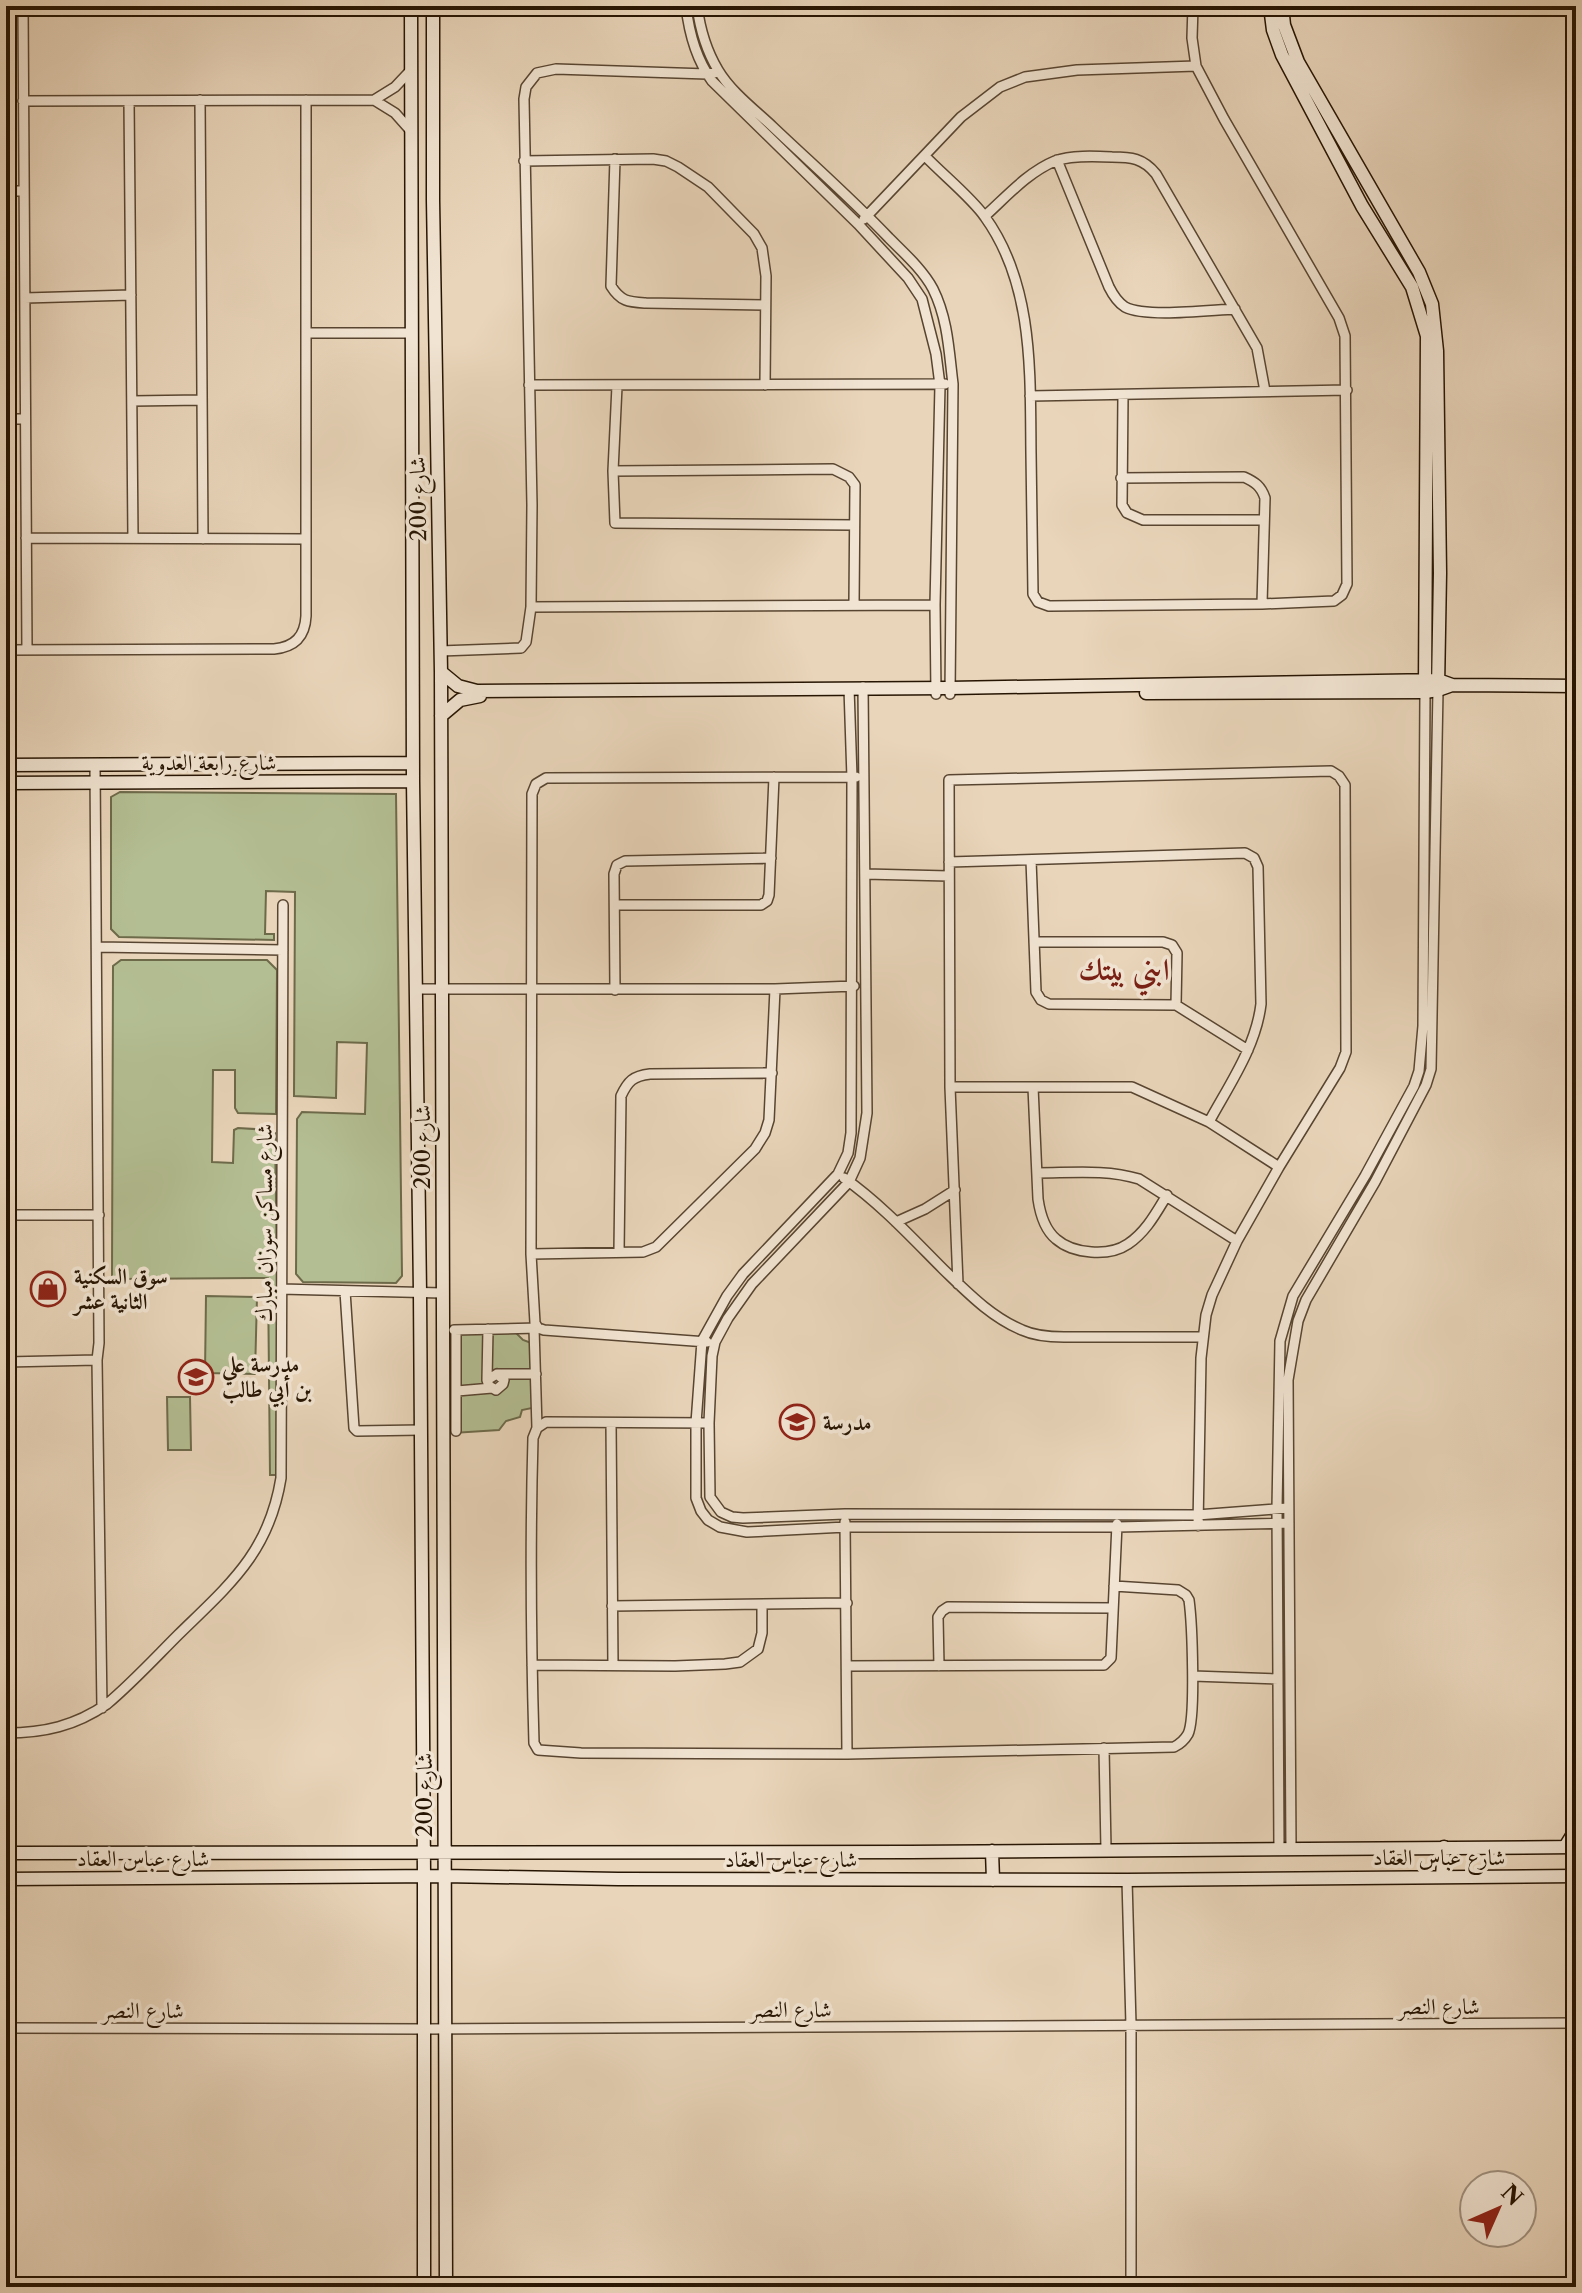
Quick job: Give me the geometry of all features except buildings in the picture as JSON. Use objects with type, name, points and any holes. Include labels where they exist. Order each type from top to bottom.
[{"type":"street","points":[[23,6],[27,650]]},
{"type":"street","name":"شارع 200","points":[[411,6],[413,781],[424,1851],[424,2287]]},
{"type":"street","name":"شارع 200","points":[[433,6],[441,672],[446,2287]]},
{"type":"street","points":[[686,6],[692,40],[707,74],[858,224],[908,278],[922,299],[936,354],[940,385],[935,605],[943,691]]},
{"type":"street","points":[[697,6],[704,40],[719,72],[867,215],[931,285],[941,307],[948,335],[953,384],[943,691]]},
{"type":"street","points":[[925,156],[985,216],[1013,272],[1021,296],[1030,396],[1033,594],[1038,602],[1049,606],[1334,601],[1342,595],[1347,584],[1345,336],[1339,318],[1196,66],[1192,38],[1193,6]]},
{"type":"street","points":[[1270,6],[1273,30],[1282,55],[1362,206],[1412,287],[1427,336],[1431,686],[1431,1069],[1426,1085],[1375,1182],[1320,1273],[1298,1321],[1288,1380],[1285,1848]]},
{"type":"street","points":[[1282,6],[1284,25],[1298,62],[1429,293],[1437,351],[1440,573],[1431,686],[1422,1054],[1414,1086],[1365,1176],[1293,1296],[1280,1341],[1278,1679],[1285,1848]]},
{"type":"street","points":[[858,224],[961,117],[1000,87],[1025,77],[1077,70],[1196,66]]},
{"type":"street","points":[[440,651],[521,648],[526,642],[531,607],[532,505],[524,161],[526,87],[537,73],[556,69],[719,72]]},
{"type":"street","points":[[23,101],[374,100],[395,87],[411,70]]},
{"type":"street","points":[[200,100],[203,539]]},
{"type":"street","points":[[6,650],[284,648],[301,636],[306,626],[306,100]]},
{"type":"street","points":[[374,100],[395,113],[412,132]]},
{"type":"street","points":[[129,101],[133,538]]},
{"type":"street","points":[[985,216],[1038,170],[1057,160],[1094,156],[1133,157],[1146,162],[1156,174],[1257,348],[1265,391]]},
{"type":"street","points":[[615,159],[611,286],[618,297],[646,303],[765,305]]},
{"type":"street","points":[[524,161],[653,159],[666,161],[708,187],[754,234],[762,248],[766,276],[765,385]]},
{"type":"street","points":[[1057,160],[1116,299],[1126,307],[1142,312],[1235,309]]},
{"type":"street","points":[[6,191],[24,191]]},
{"type":"street","points":[[1362,206],[1377,198]]},
{"type":"street","points":[[412,201],[433,200]]},
{"type":"street","points":[[25,298],[131,295]]},
{"type":"street","points":[[306,333],[412,333]]},
{"type":"street","points":[[529,385],[953,384]]},
{"type":"street","points":[[617,386],[613,471],[615,523],[854,525]]},
{"type":"street","points":[[1030,396],[1347,390]]},
{"type":"street","points":[[1123,395],[1121,478],[1122,505],[1127,513],[1143,520],[1263,520]]},
{"type":"street","points":[[132,401],[202,400]]},
{"type":"street","points":[[6,419],[25,419]]},
{"type":"street","points":[[613,471],[833,469],[849,477],[855,485],[854,605]]},
{"type":"street","points":[[1121,478],[1244,477],[1262,489],[1265,498],[1262,604]]},
{"type":"street","points":[[26,538],[306,539]]},
{"type":"street","points":[[412,550],[439,549]]},
{"type":"street","points":[[531,607],[935,605]]},
{"type":"street","points":[[441,672],[458,686],[477,691],[850,692]]},
{"type":"street","points":[[441,716],[460,700],[476,696],[1576,686]]},
{"type":"street","points":[[864,691],[867,1113],[860,1158],[849,1182],[752,1284],[715,1342],[709,1423],[710,1497],[721,1512],[743,1518],[845,1514],[1197,1515],[1288,1508]]},
{"type":"street","points":[[850,692],[851,1133],[848,1153],[838,1174],[743,1274],[702,1341],[696,1423],[696,1498],[701,1511],[720,1527],[747,1532],[846,1527],[1117,1527],[1289,1523]]},
{"type":"street","name":"شارع رابعة العدوية","points":[[6,765],[413,763]]},
{"type":"street","points":[[373,764],[373,782]]},
{"type":"street","points":[[95,765],[99,1215],[97,1360],[102,1708]]},
{"type":"street","points":[[958,1284],[950,1087],[951,779],[1331,771],[1339,776],[1345,785],[1346,1052],[1340,1068],[1237,1241],[1212,1295],[1203,1337],[1198,1526]]},
{"type":"street","points":[[615,905],[761,905],[767,901],[774,777]]},
{"type":"street","points":[[864,777],[546,778],[536,784],[532,794],[531,1254],[536,1328],[537,1428],[533,1438],[531,1518],[534,1743],[540,1751],[847,1754],[1174,1747],[1181,1743],[1190,1728],[1193,1676],[1190,1608],[1186,1595],[1178,1590],[1114,1586]]},
{"type":"street","name":"شارع رابعة العدوية","points":[[6,783],[413,781]]},
{"type":"street","points":[[949,862],[1245,853],[1254,858],[1258,867],[1261,1004],[1256,1031],[1248,1050],[1209,1122]]},
{"type":"street","points":[[615,990],[614,874],[617,865],[625,861],[771,858]]},
{"type":"street","points":[[1031,860],[1036,992],[1041,1000],[1049,1004],[1176,1005],[1248,1050]]},
{"type":"street","points":[[865,874],[949,876]]},
{"type":"street","name":"شارع مساكن سوزان مبارك","points":[[6,1733],[39,1732],[62,1727],[102,1708],[236,1578],[269,1525],[281,1478],[283,905]]},
{"type":"street","points":[[1034,942],[1163,942],[1172,945],[1177,953],[1176,1005]]},
{"type":"street","points":[[97,947],[283,950]]},
{"type":"street","points":[[416,989],[866,986]]},
{"type":"street","points":[[531,1254],[643,1252],[656,1247],[755,1149],[769,1120],[775,989]]},
{"type":"street","points":[[619,1251],[621,1096],[627,1082],[637,1075],[650,1074],[772,1073]]},
{"type":"street","points":[[950,1087],[1132,1087],[1209,1122],[1279,1167]]},
{"type":"street","points":[[1033,1087],[1038,1199],[1041,1215],[1056,1240],[1092,1252],[1115,1250],[1145,1230],[1167,1195]]},
{"type":"street","points":[[1037,1173],[1097,1172],[1139,1179],[1237,1241]]},
{"type":"street","points":[[838,1174],[896,1222],[984,1308],[1025,1332],[1046,1337],[1203,1337]]},
{"type":"street","points":[[1365,1176],[1375,1182]]},
{"type":"street","points":[[896,1222],[955,1190]]},
{"type":"street","points":[[6,1215],[99,1215]]},
{"type":"street","points":[[281,1289],[442,1293]]},
{"type":"street","points":[[345,1291],[354,1428],[357,1431],[421,1430]]},
{"type":"street","points":[[442,1331],[536,1328],[715,1342]]},
{"type":"street","points":[[488,1329],[490,1384]]},
{"type":"street","points":[[456,1330],[456,1431]]},
{"type":"street","points":[[6,1362],[97,1360]]},
{"type":"street","points":[[457,1391],[490,1384],[497,1374],[536,1374]]},
{"type":"street","points":[[537,1428],[546,1422],[709,1423]]},
{"type":"street","points":[[611,1423],[613,1665]]},
{"type":"street","points":[[1576,1470],[1576,1607]]},
{"type":"street","points":[[845,1514],[847,1754]]},
{"type":"street","points":[[847,1666],[1104,1665],[1111,1658],[1117,1515]]},
{"type":"street","points":[[612,1606],[847,1603]]},
{"type":"street","points":[[532,1665],[675,1666],[740,1662],[758,1649],[762,1633],[762,1605]]},
{"type":"street","points":[[939,1666],[938,1617],[948,1607],[1113,1608]]},
{"type":"street","points":[[1193,1676],[1278,1679]]},
{"type":"street","points":[[1104,1748],[1106,1849]]},
{"type":"street","points":[[1570,1847],[1576,1822]]},
{"type":"street","points":[[1442,1877],[1444,1847]]},
{"type":"street","name":"شارع عباس العقاد","points":[[6,1853],[1570,1847]]},
{"type":"street","points":[[992,1851],[993,1880]]},
{"type":"street","points":[[349,1853],[350,1877]]},
{"type":"street","name":"شارع عباس العقاد","points":[[6,1879],[444,1876],[1127,1880],[1576,1876]]},
{"type":"street","points":[[1127,1880],[1131,2025],[1131,2287]]},
{"type":"street","name":"شارع النصر","points":[[6,2028],[1576,2023]]},
{"type":"green space","points":[[120,792],[396,794],[402,1276],[396,1283],[303,1282],[296,1274],[297,1119],[302,1112],[365,1114],[367,1043],[337,1042],[336,1098],[294,1096],[295,892],[266,891],[265,934],[274,934],[274,940],[119,937],[111,929],[111,797]]},
{"type":"green space","points":[[121,960],[267,960],[277,970],[276,1114],[238,1113],[235,1108],[235,1070],[213,1070],[212,1162],[233,1163],[234,1130],[238,1128],[275,1133],[280,1475],[270,1475],[268,1278],[112,1279],[113,966]]},
{"type":"green space","points":[[206,1296],[257,1297],[255,1374],[205,1373]]},
{"type":"green space","points":[[451,1331],[514,1331],[523,1340],[534,1344],[532,1408],[522,1410],[520,1417],[506,1421],[499,1430],[453,1433]]},
{"type":"green space","points":[[167,1397],[190,1397],[191,1450],[168,1450]]},
{"type":"place","name":"سوق السكنية الثانية عشر","points":[[48,1289]]},
{"type":"place","name":"مدرسة علي بن أبي طالب","points":[[196,1377]]},
{"type":"place","name":"مدرسة","points":[[797,1422]]},
{"type":"district","name":"ابني بيتك","points":[[1124,969]]}]
